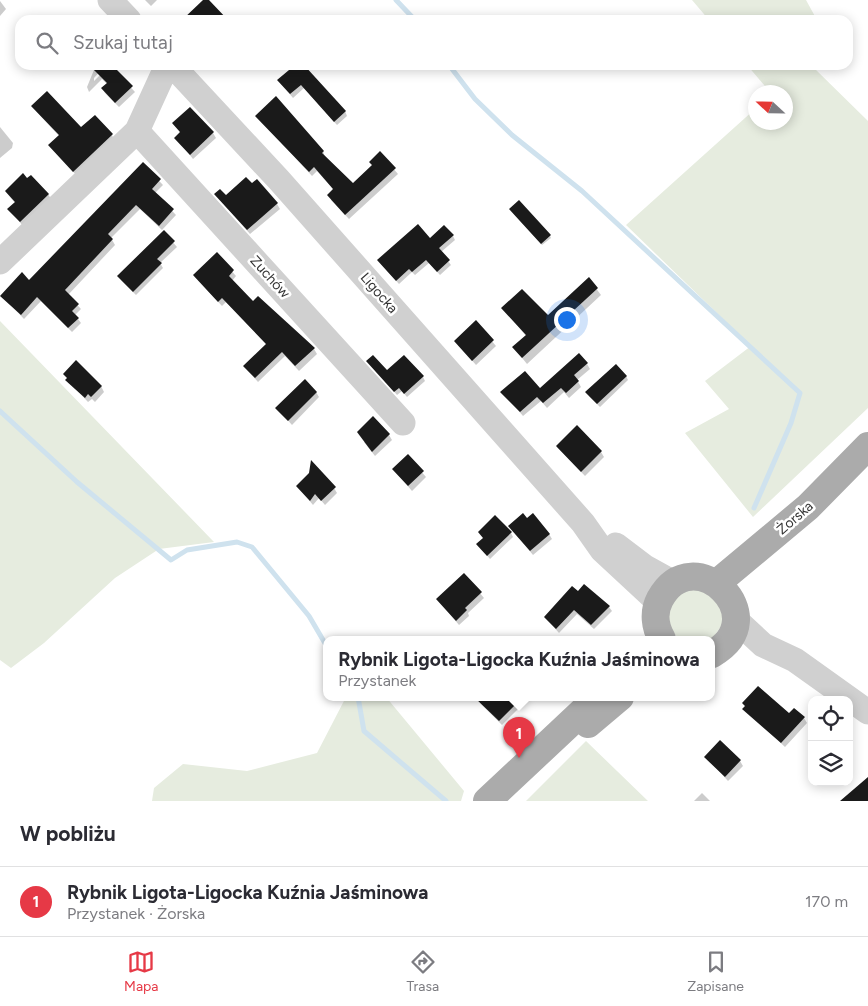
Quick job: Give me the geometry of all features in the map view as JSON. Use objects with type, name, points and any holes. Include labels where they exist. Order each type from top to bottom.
[{"type":"main road","name":"Żorska","points":[[728,601],[802,513],[868,446]]},
{"type":"main road","name":"Żorska","points":[[728,601],[786,545],[868,472]]},
{"type":"main road","points":[[659,636],[656,622],[666,593],[694,577],[708,579],[728,601],[732,633],[718,650]]},
{"type":"main road","points":[[487,801],[594,701]]},
{"type":"main road","points":[[511,801],[568,743],[615,701]]},
{"type":"street","points":[[110,0],[124,15]]},
{"type":"street","points":[[0,262],[137,131],[166,70]]},
{"type":"street","name":"Ligocka","points":[[176,70],[279,180],[583,523],[602,550],[666,593]]},
{"type":"street","name":"Zuchów","points":[[137,131],[403,423]]},
{"type":"street","points":[[728,601],[755,639],[776,652],[795,660],[868,712]]},
{"type":"street","points":[[718,650],[776,652]]},
{"type":"shaded area","points":[[692,0],[806,0],[814,15],[705,15]]},
{"type":"shaded area","points":[[751,70],[816,70],[868,121],[868,408],[753,517],[685,433],[729,409],[705,381],[751,346],[626,225],[748,115],[748,130],[793,130],[793,85],[764,85]]},
{"type":"shaded area","points":[[0,321],[214,542],[159,549],[115,578],[44,643],[11,668],[0,660]]},
{"type":"shaded area","points":[[691,590],[703,590],[722,607],[722,625],[714,636],[677,636],[671,627],[669,613],[674,599],[680,594]]},
{"type":"shaded area","points":[[344,701],[389,701],[464,791],[461,801],[152,801],[154,788],[183,764],[247,771],[317,753]]},
{"type":"shaded area","points":[[586,741],[648,801],[526,801]]},
{"type":"building","points":[[203,0],[209,0],[223,15],[187,15]]},
{"type":"building","points":[[94,70],[117,70],[133,86],[115,103],[101,88],[107,83]]},
{"type":"building","points":[[289,70],[309,70],[346,111],[334,122],[301,85],[290,94],[277,80]]},
{"type":"building","points":[[47,91],[81,127],[95,115],[113,134],[73,172],[48,145],[59,135],[31,106]]},
{"type":"building","points":[[276,96],[324,151],[322,153],[353,183],[372,165],[369,162],[380,151],[396,168],[345,215],[327,195],[333,189],[314,167],[309,172],[255,116]]},
{"type":"building","points":[[190,107],[214,132],[190,155],[174,138],[180,132],[172,123]]},
{"type":"building","points":[[143,162],[161,179],[152,189],[174,209],[159,226],[136,205],[108,234],[113,239],[65,290],[79,304],[72,311],[79,318],[68,328],[37,297],[21,315],[0,296],[22,272],[29,280]]},
{"type":"building","points":[[23,173],[27,178],[31,175],[49,194],[20,222],[7,209],[15,202],[5,191]]},
{"type":"building","points":[[246,177],[252,183],[257,179],[278,203],[247,230],[214,194],[220,189],[226,195]]},
{"type":"building","points":[[519,200],[551,235],[541,244],[509,209]]},
{"type":"building","points":[[418,224],[430,238],[444,225],[454,235],[439,248],[450,260],[437,272],[426,260],[412,272],[409,269],[396,281],[377,260]]},
{"type":"building","points":[[164,230],[175,241],[157,259],[162,263],[133,292],[117,276]]},
{"type":"building","points":[[217,252],[234,270],[229,276],[253,301],[258,296],[315,348],[295,366],[282,352],[255,378],[243,366],[266,344],[222,298],[218,302],[193,275]]},
{"type":"building","points":[[589,277],[598,288],[522,358],[512,347],[526,335],[501,308],[522,289],[548,315]]},
{"type":"building","points":[[476,320],[494,340],[472,361],[454,341]]},
{"type":"building","points":[[579,353],[588,363],[574,375],[579,381],[566,393],[561,388],[543,403],[537,397],[520,412],[500,392],[525,371],[540,388]]},
{"type":"building","points":[[373,355],[387,370],[404,355],[424,376],[404,394],[399,388],[394,392],[366,361]]},
{"type":"building","points":[[76,360],[102,386],[91,397],[88,394],[85,398],[65,380],[67,378],[63,374]]},
{"type":"building","points":[[616,364],[627,376],[597,404],[585,392]]},
{"type":"building","points":[[305,379],[317,392],[288,421],[275,408]]},
{"type":"building","points":[[373,416],[390,434],[372,452],[357,432]]},
{"type":"building","points":[[577,425],[602,451],[581,472],[556,446]]},
{"type":"building","points":[[408,454],[424,471],[408,486],[392,469]]},
{"type":"building","points":[[311,460],[336,487],[321,501],[315,494],[310,501],[296,486],[309,473]]},
{"type":"building","points":[[523,513],[527,518],[533,513],[550,534],[530,551],[508,526]]},
{"type":"building","points":[[495,515],[512,532],[487,556],[476,544],[483,538],[478,532]]},
{"type":"building","points":[[464,573],[482,592],[465,608],[467,610],[456,621],[436,599]]},
{"type":"building","points":[[584,584],[610,606],[591,625],[574,610],[556,629],[544,617],[572,586],[578,591]]},
{"type":"building","points":[[758,686],[789,713],[794,708],[805,717],[781,743],[742,709],[745,706],[742,703]]},
{"type":"building","points":[[478,701],[519,701],[499,721]]},
{"type":"building","points":[[720,740],[741,760],[725,777],[704,757]]},
{"type":"building","points":[[868,777],[868,801],[840,801]]},
{"type":"waterway","points":[[396,0],[410,15]]},
{"type":"waterway","points":[[453,70],[475,99],[512,135],[582,191],[800,393],[791,423],[754,508]]},
{"type":"waterway","points":[[0,411],[77,482],[171,560],[187,550],[237,542],[252,547],[309,616],[323,640]]},
{"type":"waterway","points":[[359,701],[364,731],[446,801]]},
{"type":"place","name":"Rybnik Ligota-Ligocka Kuźnia Jaśminowa","points":[[519,758]]}]
